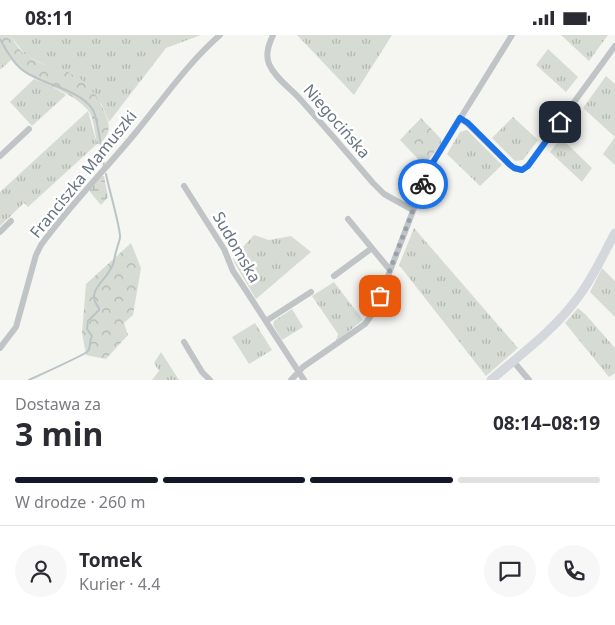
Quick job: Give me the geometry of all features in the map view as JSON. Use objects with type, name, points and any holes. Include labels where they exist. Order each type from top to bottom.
[{"type":"street","name":"Franciszka Mamuszki","points":[[0,348],[16,327],[36,255],[41,245],[173,84],[220,35]]},
{"type":"street","name":"Niegocińska","points":[[273,35],[268,46],[267,59],[269,66],[276,75],[298,96],[384,194],[413,210]]},
{"type":"street","points":[[291,380],[304,367],[365,324],[375,309],[432,164],[512,35]]},
{"type":"street","points":[[460,118],[468,123],[509,164],[514,168],[522,170],[528,166],[615,46]]},
{"type":"street","points":[[0,156],[29,129]]},
{"type":"street","name":"Sudomska","points":[[184,187],[224,249],[233,271],[304,380]]},
{"type":"street","points":[[348,219],[390,270]]},
{"type":"street","points":[[0,232],[11,221]]},
{"type":"street","points":[[491,380],[550,329],[576,301],[615,233]]},
{"type":"street","points":[[334,277],[372,248]]},
{"type":"street","points":[[266,321],[311,292]]},
{"type":"street","points":[[184,342],[202,371],[210,380]]},
{"type":"street","points":[[513,361],[529,380]]},
{"type":"green space","points":[[0,35],[10,35],[27,56],[74,75],[89,86],[99,101],[108,122],[108,133],[100,144],[97,144],[93,122],[88,110],[79,101],[24,72],[7,53]]},
{"type":"green space","points":[[10,35],[201,35],[166,48],[109,122],[102,105],[73,74],[50,67],[26,56]]},
{"type":"green space","points":[[297,35],[392,35],[354,95]]},
{"type":"green space","points":[[561,35],[608,35],[589,61]]},
{"type":"green space","points":[[0,40],[11,60],[1,69],[0,69]]},
{"type":"green space","points":[[548,49],[578,77],[566,92],[536,65]]},
{"type":"green space","points":[[606,76],[615,84],[615,137],[583,108]]},
{"type":"green space","points":[[34,79],[48,84],[66,95],[32,126],[10,102]]},
{"type":"green space","points":[[88,111],[97,144],[28,207],[24,203],[0,226],[0,192]]},
{"type":"green space","points":[[513,117],[538,140],[523,160],[515,161],[492,138]]},
{"type":"green space","points":[[421,118],[441,139],[441,145],[428,160],[420,161],[400,140]]},
{"type":"green space","points":[[467,130],[502,165],[480,186],[447,154],[460,132]]},
{"type":"green space","points":[[615,137],[615,165],[603,154]]},
{"type":"green space","points":[[561,138],[592,168],[582,182],[550,152]]},
{"type":"green space","points":[[104,176],[108,197],[101,205],[90,192],[90,189]]},
{"type":"green space","points":[[414,228],[518,348],[486,376],[399,265]]},
{"type":"green space","points":[[254,235],[269,240],[291,236],[311,252],[256,299],[233,258]]},
{"type":"green space","points":[[131,243],[141,268],[133,315],[124,323],[128,335],[106,359],[86,355],[82,333],[86,284]]},
{"type":"green space","points":[[602,268],[615,281],[615,317],[590,292]]},
{"type":"green space","points":[[334,282],[363,320],[336,341],[338,334],[312,296]]},
{"type":"green space","points":[[578,308],[615,348],[615,373],[609,377],[565,323]]},
{"type":"green space","points":[[292,309],[303,327],[282,340],[273,325],[274,321]]},
{"type":"green space","points":[[255,323],[272,350],[249,364],[232,337]]},
{"type":"green space","points":[[161,352],[179,380],[152,380],[159,371],[154,363]]},
{"type":"waterway","points":[[0,39],[11,58],[20,68],[38,79],[79,97],[93,110],[104,166]]},
{"type":"waterway","points":[[29,380],[79,357],[89,349],[92,336],[87,329],[88,321],[99,310],[94,295],[99,284],[112,267],[120,238],[119,226],[106,174]]},
{"type":"way so far","points":[[380,296],[423,184]]},
{"type":"route","points":[[423,184],[432,164],[460,118],[468,123],[509,164],[518,170],[528,166],[560,122]]}]
